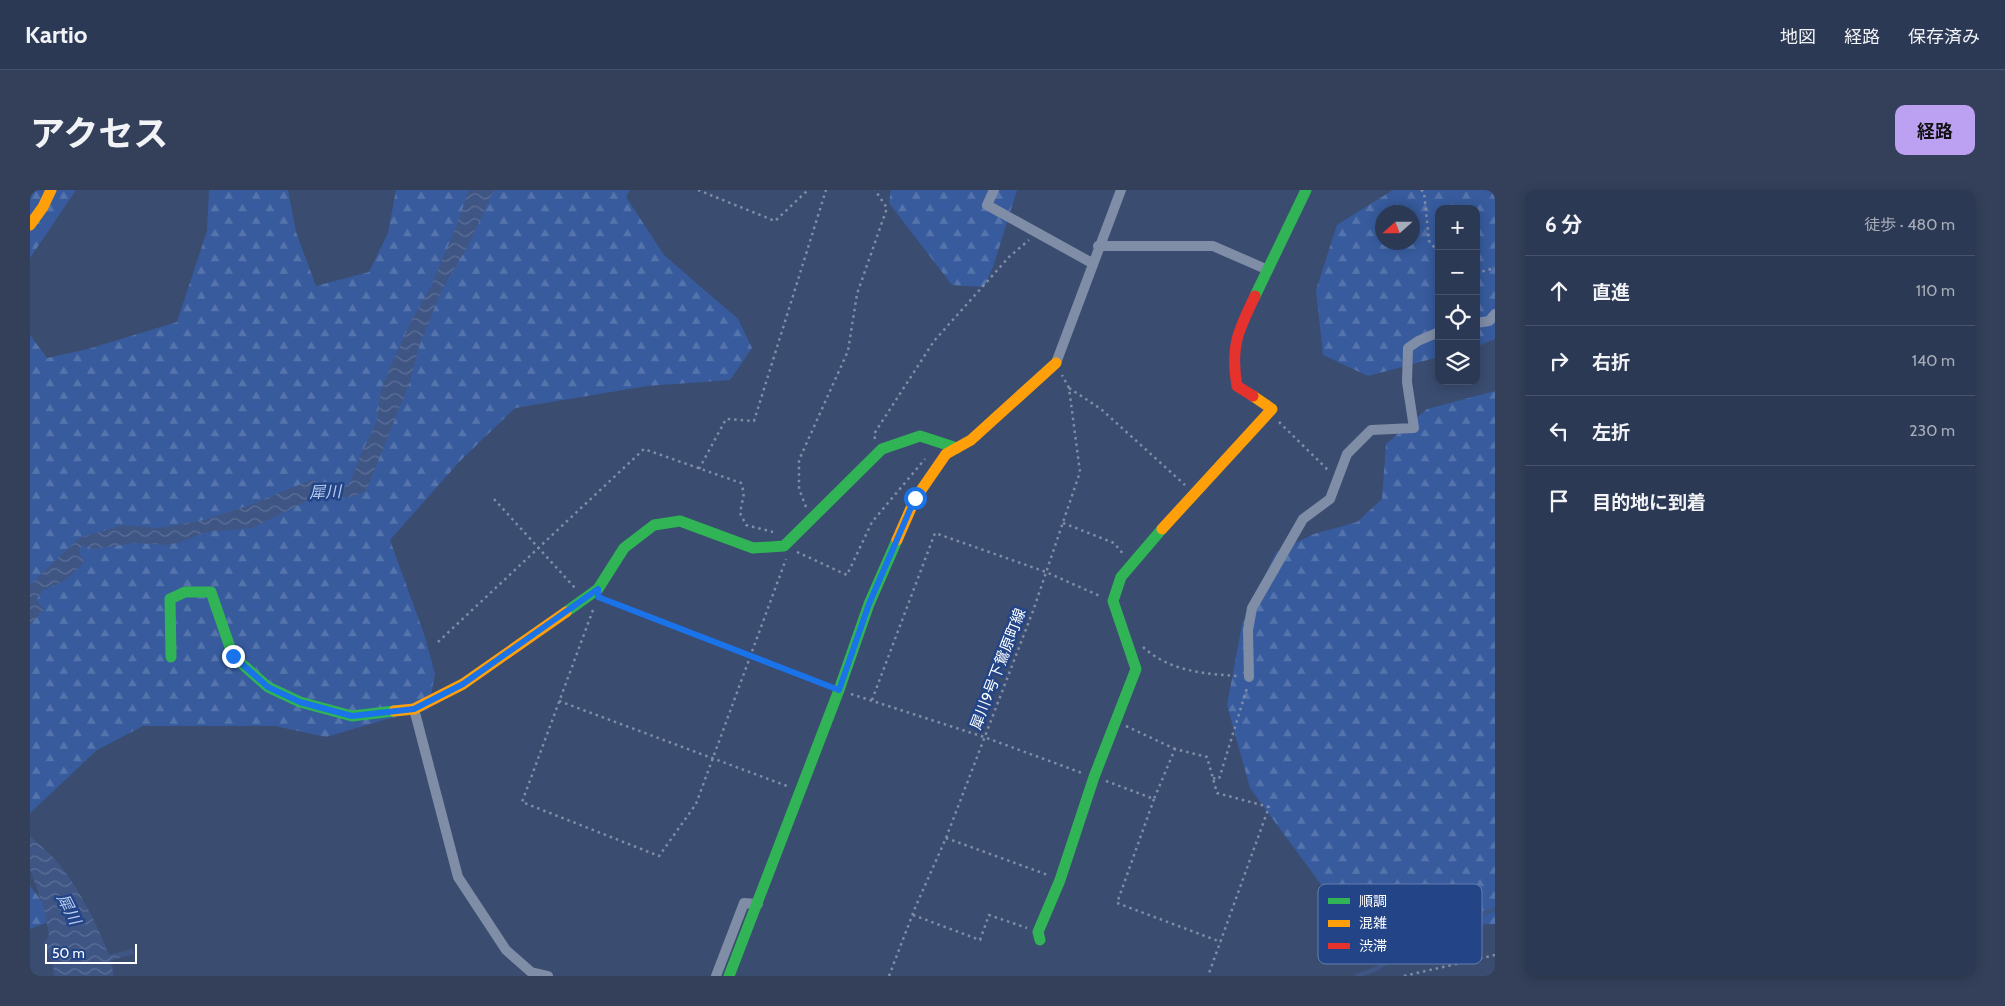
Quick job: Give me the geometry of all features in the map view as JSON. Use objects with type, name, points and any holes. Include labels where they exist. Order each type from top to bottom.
[{"type":"street","points":[[30,225],[43,207],[51,190]]},
{"type":"street","points":[[994,190],[988,204],[1092,263]]},
{"type":"street","points":[[729,976],[839,690],[869,604],[915,498],[946,454],[971,440],[1056,363],[1120,190]]},
{"type":"street","points":[[1039,936],[1060,880],[1094,777],[1136,669],[1113,601],[1120,577],[1193,493],[1272,409],[1237,386],[1233,364],[1237,333],[1306,190]]},
{"type":"street","points":[[1098,246],[1213,246],[1268,270]]},
{"type":"street","points":[[1480,323],[1489,321],[1495,314]]},
{"type":"street","points":[[1249,677],[1248,630],[1252,608],[1302,519],[1330,498],[1347,454],[1371,430],[1414,428],[1407,382],[1408,348],[1418,341],[1435,334]]},
{"type":"street","points":[[171,657],[170,599],[185,592],[211,592],[233,656],[268,687],[300,702],[352,716],[414,709],[463,684],[584,599],[598,593],[624,548],[654,525],[680,521],[753,548],[784,546],[879,452],[920,436],[957,448]]},
{"type":"street","points":[[414,709],[458,877],[506,950],[531,972],[548,976]]},
{"type":"street","points":[[716,976],[744,902],[757,907]]},
{"type":"path","points":[[698,190],[775,221],[808,190]]},
{"type":"path","points":[[699,469],[726,419],[754,421],[826,190]]},
{"type":"path","points":[[811,520],[798,489],[799,460],[848,351],[857,294],[887,208],[875,190]]},
{"type":"path","points":[[1421,190],[1424,192],[1429,241],[1436,250]]},
{"type":"path","points":[[879,452],[874,434],[934,340],[1009,257],[1037,232]]},
{"type":"path","points":[[1480,273],[1495,268]]},
{"type":"path","name":"犀川9号下鴛原町線","points":[[889,976],[946,838],[1046,572],[1080,472],[1069,388],[1056,363]]},
{"type":"path","points":[[1069,388],[1101,409],[1193,493]]},
{"type":"path","points":[[1269,412],[1338,480]]},
{"type":"path","points":[[438,642],[644,449],[741,483],[744,493],[740,512],[746,525],[773,532]]},
{"type":"path","points":[[784,546],[847,575],[872,522],[929,454]]},
{"type":"path","points":[[494,499],[540,547],[584,599]]},
{"type":"path","points":[[1063,523],[1114,543],[1131,564]]},
{"type":"path","points":[[872,700],[935,533],[1046,572],[1113,601]]},
{"type":"path","points":[[784,546],[788,555],[751,655],[696,804],[659,856],[522,802],[598,593],[751,655],[839,690],[984,737],[1154,799]]},
{"type":"path","points":[[1140,645],[1151,655],[1193,673],[1249,677],[1219,779],[1213,778]]},
{"type":"path","points":[[559,701],[800,790]]},
{"type":"path","points":[[1116,722],[1175,749],[1207,757],[1217,793],[1270,808],[1208,976]]},
{"type":"path","points":[[1175,749],[1154,799],[1117,903],[1221,942]]},
{"type":"path","points":[[946,838],[1060,880]]},
{"type":"path","points":[[913,915],[980,940],[989,915],[1039,936]]},
{"type":"path","points":[[1482,958],[1495,955]]},
{"type":"path","points":[[1404,976],[1456,964]]},
{"type":"green space","points":[[30,190],[76,190],[30,258]]},
{"type":"green space","points":[[209,190],[288,190],[296,232],[316,286],[369,272],[388,233],[396,190],[630,190],[626,197],[664,255],[738,319],[752,348],[730,380],[647,386],[515,408],[460,461],[390,540],[424,634],[435,674],[428,710],[384,720],[326,737],[275,726],[143,726],[97,750],[30,813],[30,335],[47,358],[88,349],[177,322],[207,231]]},
{"type":"green space","points":[[891,190],[1017,190],[993,267],[984,287],[952,285],[889,203]]},
{"type":"green space","points":[[1393,190],[1495,190],[1495,339],[1480,345],[1480,205],[1435,205],[1435,358],[1368,376],[1323,355],[1316,290],[1337,225]]},
{"type":"green space","points":[[1495,391],[1495,924],[1482,924],[1482,884],[1321,884],[1250,788],[1227,705],[1242,625],[1276,552],[1314,534],[1357,522],[1382,499],[1386,444],[1427,409]]},
{"type":"green space","points":[[30,886],[56,919],[30,929]]},
{"type":"water","name":"犀川","points":[[469,190],[494,190],[470,242],[442,290],[420,344],[410,382],[366,491],[352,497],[315,497],[252,528],[207,532],[168,545],[137,543],[92,549],[83,545],[79,551],[84,563],[64,581],[42,591],[37,599],[40,606],[45,608],[30,625],[30,585],[79,538],[123,525],[159,528],[204,520],[250,505],[311,480],[336,487],[349,485],[377,421],[381,389],[411,321],[430,288],[456,227]]},
{"type":"water","name":"犀川","points":[[30,836],[55,859],[66,873],[93,919],[109,955],[132,949],[134,954],[112,960],[113,976],[54,976],[53,965],[44,943],[49,936],[44,909],[30,869]]},
{"type":"waterway","points":[[1482,914],[1495,909]]},
{"type":"waterway","points":[[1357,976],[1384,964]]},
{"type":"traffic: fast","points":[[1255,296],[1306,190]]},
{"type":"traffic: fast","points":[[566,612],[598,589],[624,548],[654,525],[680,521],[753,548],[784,546],[882,449],[920,436],[957,448]]},
{"type":"traffic: fast","points":[[1040,940],[1038,932],[1060,880],[1094,777],[1136,669],[1113,601],[1121,577],[1162,529]]},
{"type":"traffic: fast","points":[[729,976],[839,690],[869,604],[897,540]]},
{"type":"traffic: fast","points":[[171,657],[170,599],[185,592],[211,592],[233,656],[268,687],[300,702],[352,716],[394,711]]},
{"type":"traffic: slow","points":[[30,225],[43,207],[51,190]]},
{"type":"traffic: slow","points":[[897,540],[915,499],[946,454],[971,440],[1056,363]]},
{"type":"traffic: slow","points":[[1162,529],[1272,409],[1253,396]]},
{"type":"traffic: slow","points":[[394,711],[414,709],[463,684],[566,612]]},
{"type":"traffic: jam","points":[[1253,396],[1237,386],[1234,360],[1237,339],[1255,296]]},
{"type":"route","points":[[233,656],[268,687],[300,702],[352,716],[414,709],[463,684],[598,589],[598,597],[839,690],[869,604],[915,498]]}]
